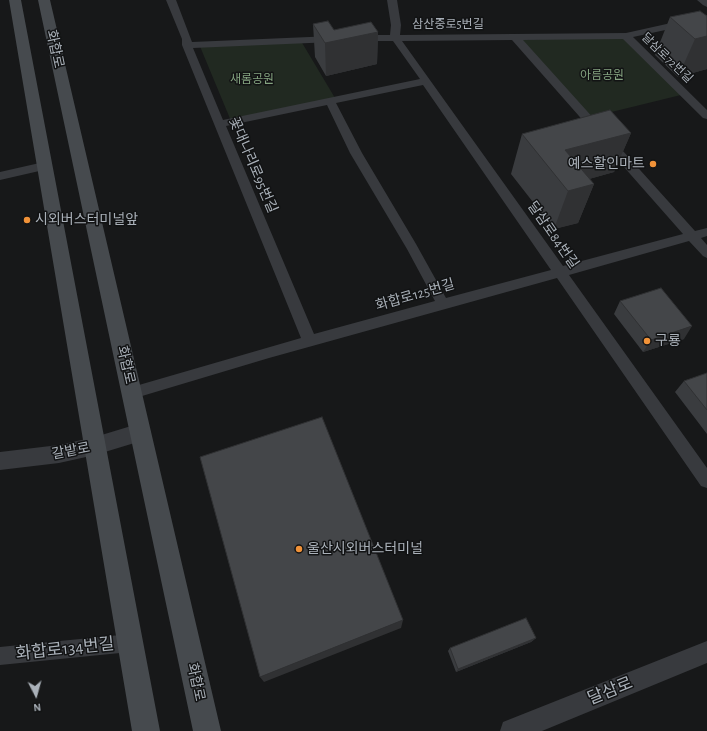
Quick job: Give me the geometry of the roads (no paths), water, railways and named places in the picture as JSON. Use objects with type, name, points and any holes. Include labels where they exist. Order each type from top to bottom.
[{"type":"main road","points":[[15,0],[146,731]]},
{"type":"main road","name":"화합로","points":[[44,0],[141,432],[206,731]]},
{"type":"street","name":"꽃대나리로95번길","points":[[171,0],[187,38],[187,45],[310,342]]},
{"type":"street","points":[[392,0],[396,25],[395,37]]},
{"type":"street","points":[[704,0],[707,3]]},
{"type":"street","name":"삼산중로5번길","points":[[187,45],[395,37],[626,36],[707,18]]},
{"type":"street","name":"달삼로72번길","points":[[626,36],[707,116]]},
{"type":"street","name":"달삼로84번길","points":[[395,37],[707,481]]},
{"type":"street","points":[[515,37],[707,253]]},
{"type":"street","points":[[220,124],[427,81]]},
{"type":"street","points":[[330,101],[356,153],[412,247],[443,304]]},
{"type":"street","points":[[0,176],[44,166]]},
{"type":"street","name":"화합로125번길","points":[[132,393],[560,271],[707,232]]},
{"type":"street","name":"갈밭로","points":[[0,461],[59,454],[95,446],[141,432]]},
{"type":"street","name":"화합로134번길","points":[[0,656],[130,643]]},
{"type":"street","name":"달삼로","points":[[512,731],[707,652]]},
{"type":"place","name":"예스할인마트","points":[[653,164]]},
{"type":"place","name":"시외버스터미널앞","points":[[27,220]]},
{"type":"place","name":"구룡","points":[[647,341]]},
{"type":"place","name":"울산시외버스터미널","points":[[299,549]]},
{"type":"park label","name":"아름공원","points":[[602,75]]},
{"type":"park label","name":"새롬공원","points":[[252,79]]}]
